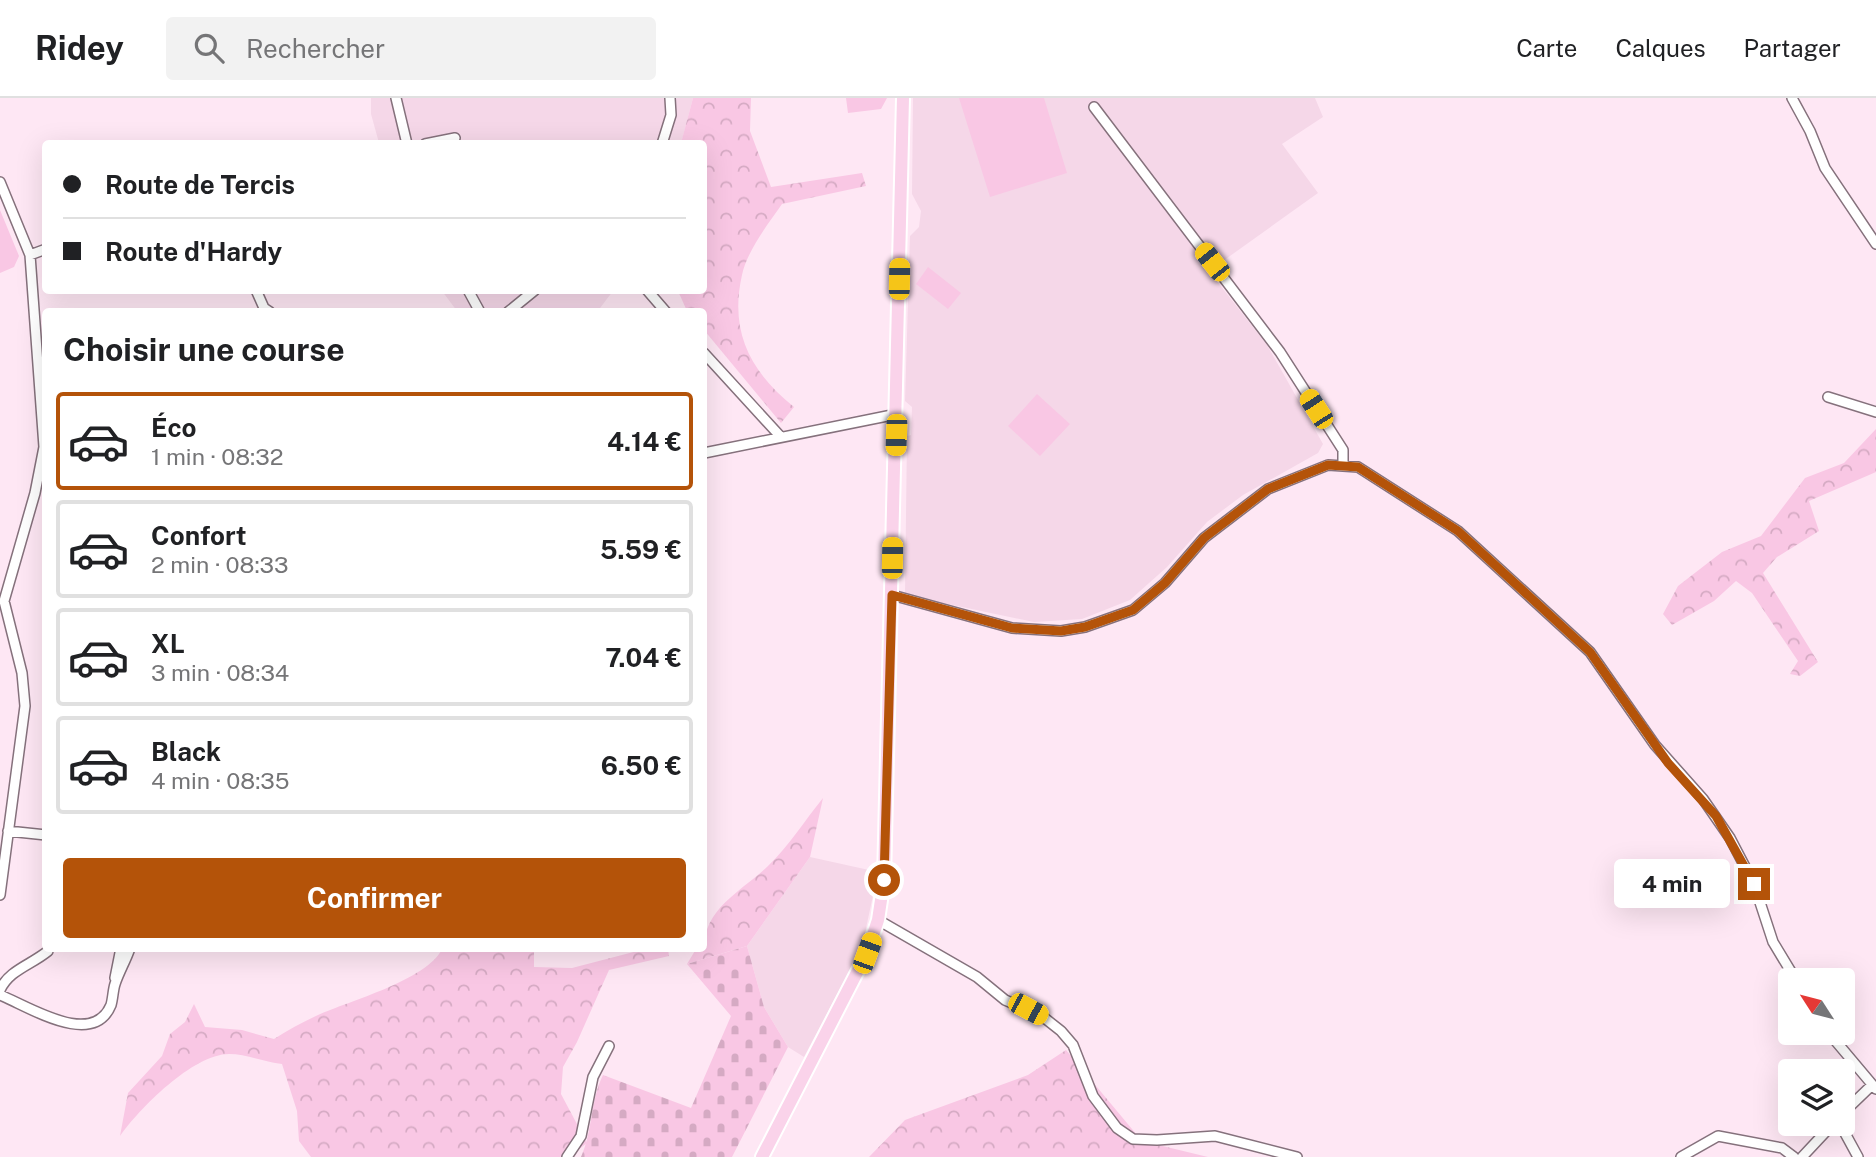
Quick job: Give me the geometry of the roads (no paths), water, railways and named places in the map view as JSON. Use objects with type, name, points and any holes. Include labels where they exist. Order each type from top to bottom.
[{"type":"main road","points":[[762,1157],[861,968],[878,920],[886,860],[903,98]]},
{"type":"street","points":[[396,98],[406,140]]},
{"type":"street","points":[[663,140],[671,115],[670,98]]},
{"type":"street","points":[[1792,98],[1810,131],[1825,168],[1876,244]]},
{"type":"street","points":[[1094,107],[1280,352],[1343,450],[1343,464]]},
{"type":"street","points":[[445,140],[455,138]]},
{"type":"street","points":[[0,182],[30,255],[42,369]]},
{"type":"street","points":[[30,255],[42,250]]},
{"type":"street","points":[[513,308],[531,294]]},
{"type":"street","points":[[650,294],[663,308]]},
{"type":"street","points":[[707,355],[780,436]]},
{"type":"street","points":[[1828,397],[1876,412]]},
{"type":"street","points":[[707,452],[897,414]]},
{"type":"street","points":[[0,895],[25,706],[22,673],[4,601],[35,494],[42,457]]},
{"type":"street","points":[[892,595],[1025,630],[1061,631],[1110,620],[1133,610],[1165,583],[1204,538],[1245,504],[1297,475],[1328,465],[1343,464],[1373,474],[1458,531],[1590,652],[1668,763],[1703,799],[1730,838],[1754,884],[1773,942],[1789,968]]},
{"type":"street","points":[[8,831],[42,835]]},
{"type":"street","points":[[878,920],[977,977],[1006,1000],[1042,1016],[1061,1031],[1073,1045],[1093,1096],[1117,1128],[1133,1139],[1215,1136],[1297,1157]]},
{"type":"street","points":[[47,952],[29,966],[12,973],[0,993],[64,1023],[80,1026],[106,1014],[122,955]]},
{"type":"street","points":[[1839,1045],[1874,1087],[1855,1104]]},
{"type":"street","points":[[567,1157],[581,1136],[593,1077],[609,1046]]},
{"type":"street","points":[[1681,1157],[1718,1136],[1782,1148],[1794,1157]]},
{"type":"street","points":[[1802,1157],[1822,1136]]},
{"type":"street","points":[[1847,1136],[1858,1157]]}]
